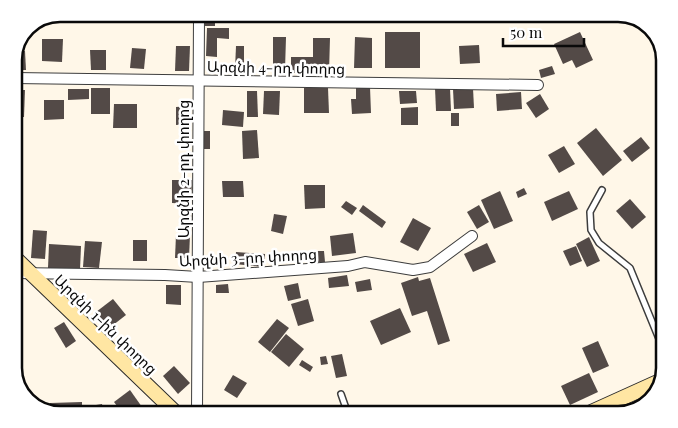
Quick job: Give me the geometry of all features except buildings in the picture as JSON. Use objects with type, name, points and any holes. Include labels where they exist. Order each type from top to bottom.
[{"type":"street","name":"Արզնի 2-րդ փողոց","points":[[197,406],[199,23]]},
{"type":"street","name":"Արզնի 4-րդ փողոց","points":[[23,78],[538,86]]},
{"type":"street","name":"Արզնի 3-րդ փողոց","points":[[23,273],[155,274],[198,277],[348,266],[365,262],[413,270],[430,267],[472,236]]},
{"type":"street","name":"Արզնի 1-ին փողոց","points":[[23,266],[169,406]]},
{"type":"street","points":[[605,406],[650,387]]},
{"type":"lane","points":[[602,190],[590,212],[591,230],[598,243],[630,268],[656,331]]},
{"type":"lane","points":[[341,394],[345,406]]}]
